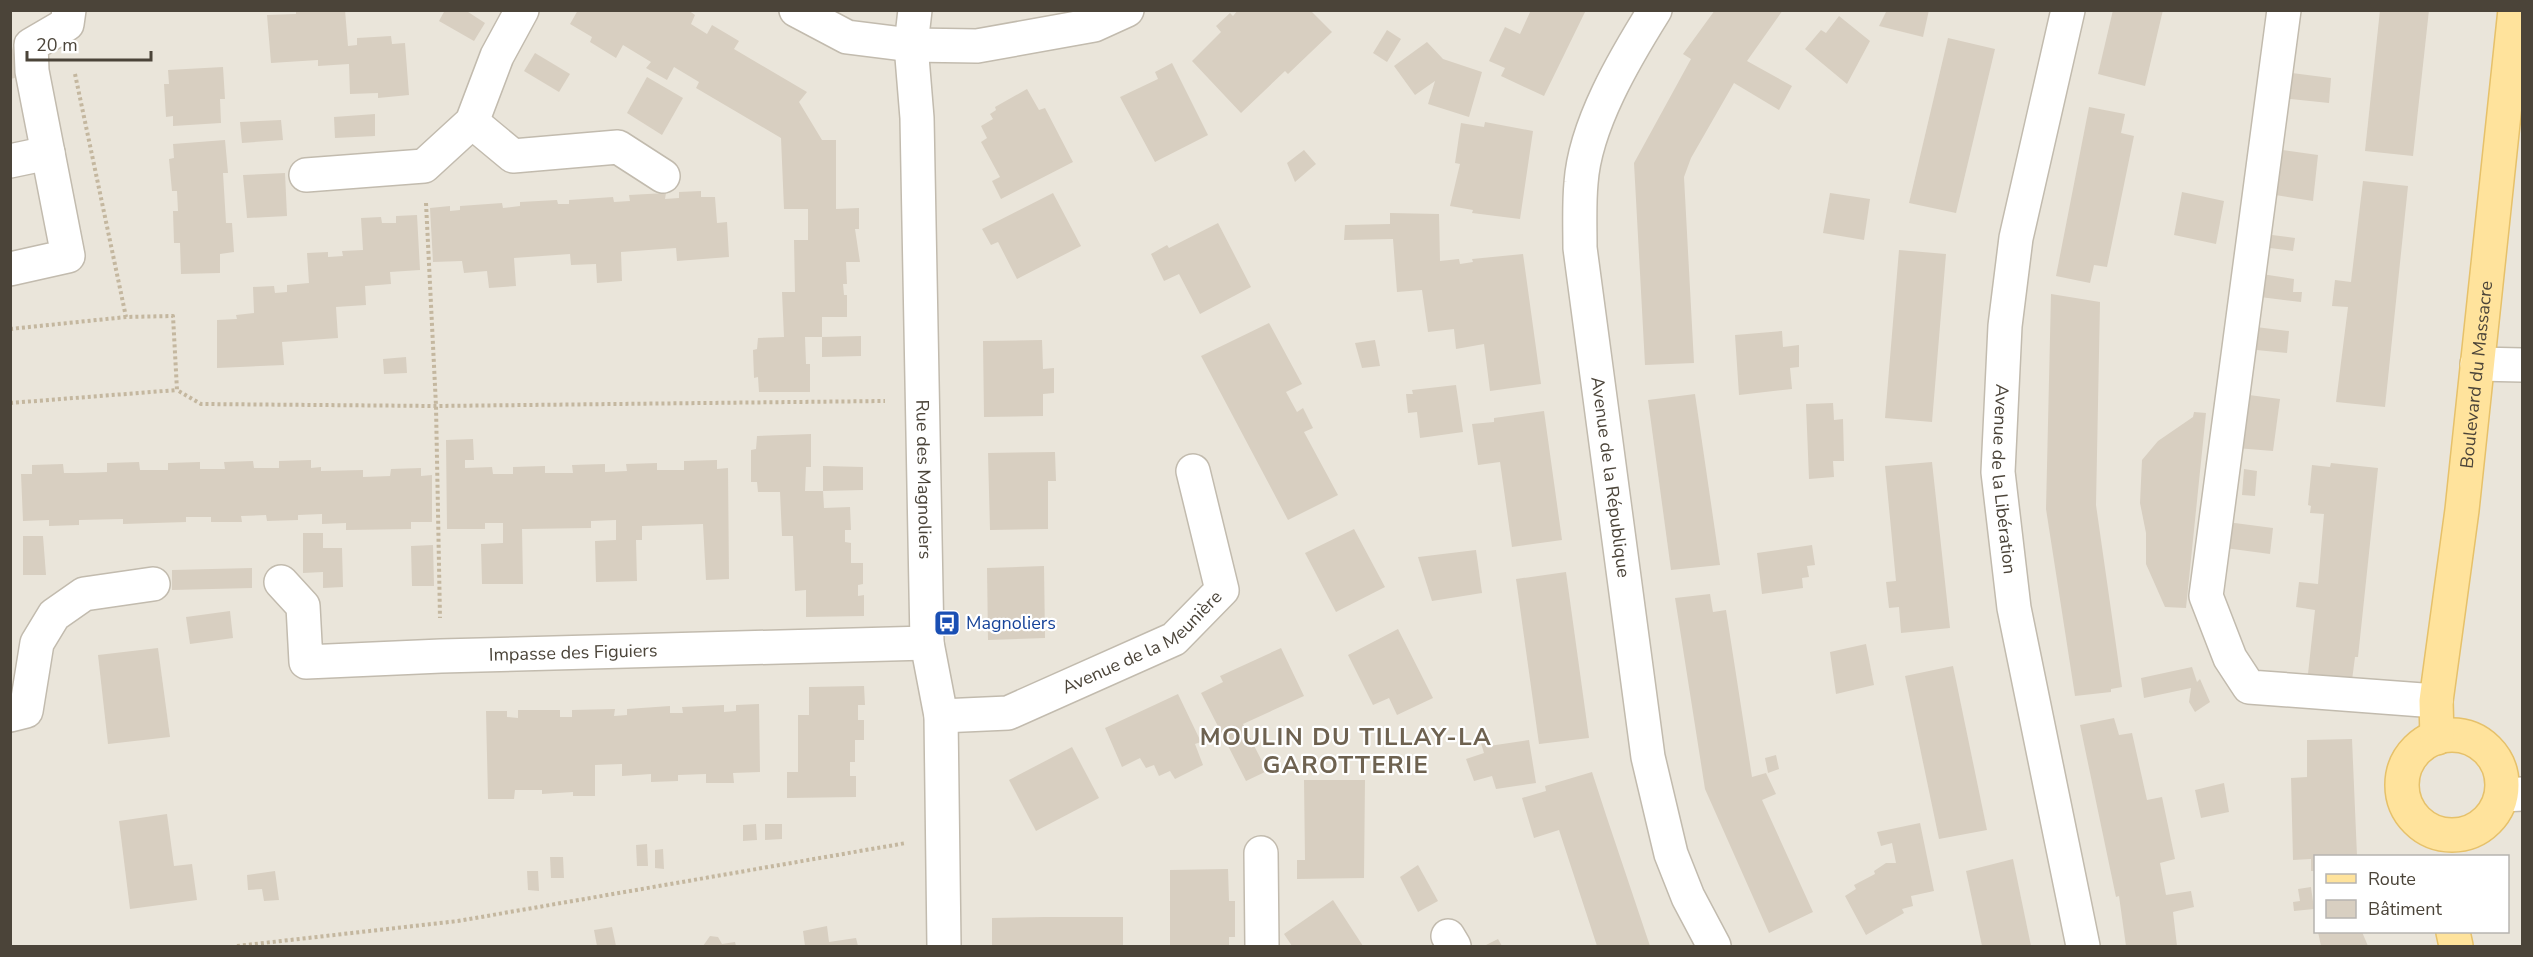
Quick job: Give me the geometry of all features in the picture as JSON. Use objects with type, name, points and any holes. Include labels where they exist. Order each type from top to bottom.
[{"type":"main road","name":"Boulevard du Massacre","points":[[2437,738],[2436,701],[2462,510],[2515,10]]},
{"type":"main road","points":[[2461,736],[2487,749],[2500,768],[2512,794],[2483,824],[2470,831],[2452,846],[2436,832],[2419,823],[2409,810],[2403,790],[2404,773],[2418,748],[2437,738],[2461,736]]},
{"type":"street","points":[[306,175],[424,166],[472,122],[497,56],[522,10]]},
{"type":"street","points":[[796,10],[847,37],[910,45],[977,46],[1094,25],[1127,10]]},
{"type":"street","name":"Rue des Magnoliers","points":[[915,10],[910,45],[917,118],[927,643],[942,716],[944,946]]},
{"type":"street","name":"Avenue de la République","points":[[1655,10],[1624,60],[1596,123],[1581,181],[1580,248],[1648,757],[1671,854],[1688,897],[1714,946]]},
{"type":"street","name":"Avenue de la Libération","points":[[2068,10],[2016,238],[2005,326],[1998,472],[2013,608],[2083,946]]},
{"type":"street","points":[[2284,10],[2206,596],[2230,658],[2249,687],[2436,701]]},
{"type":"street","points":[[10,269],[68,256],[32,71],[31,45],[68,17]]},
{"type":"street","points":[[472,122],[513,156],[618,147],[663,176]]},
{"type":"street","points":[[10,161],[48,153]]},
{"type":"street","points":[[2476,364],[2523,365]]},
{"type":"street","name":"Avenue de la Meunière","points":[[942,716],[1008,713],[1174,639],[1222,590],[1193,471]]},
{"type":"street","name":"Impasse des Figuiers","points":[[281,582],[303,606],[306,662],[441,656],[927,643]]},
{"type":"street","points":[[10,715],[26,711],[37,644],[54,615],[84,594],[153,584]]},
{"type":"street","points":[[1261,853],[1262,946]]},
{"type":"path","points":[[68,17],[69,48],[126,317]]},
{"type":"path","points":[[424,166],[436,406],[441,656]]},
{"type":"path","points":[[10,329],[126,317],[173,316],[177,390]]},
{"type":"path","points":[[10,403],[177,390],[201,404],[436,406],[922,400]]},
{"type":"path","points":[[237,946],[458,921],[942,837]]},
{"type":"shaded area","points":[[10,11],[2522,11],[2522,946],[11,946]]},
{"type":"building","points":[[296,10],[345,10],[348,46],[357,45],[357,38],[391,36],[392,44],[405,43],[409,95],[378,98],[378,93],[350,94],[349,64],[318,66],[318,60],[271,63],[267,15],[296,14]]},
{"type":"building","points":[[445,10],[465,10],[485,23],[474,41],[439,21]]},
{"type":"building","points":[[578,10],[688,10],[695,15],[691,24],[707,34],[712,25],[739,41],[734,49],[807,92],[799,102],[822,140],[836,140],[836,209],[859,208],[859,229],[855,229],[860,262],[846,262],[847,284],[843,284],[844,295],[847,295],[847,317],[822,317],[822,337],[805,337],[806,364],[810,364],[810,392],[759,392],[758,377],[754,378],[753,350],[757,349],[758,338],[784,337],[782,292],[795,292],[794,240],[808,240],[808,209],[784,209],[781,138],[696,88],[699,82],[674,67],[667,80],[646,68],[651,62],[623,45],[616,58],[590,42],[592,37],[570,24]]},
{"type":"building","points":[[1238,10],[1310,10],[1332,32],[1288,74],[1285,71],[1241,113],[1192,61],[1221,32],[1216,26],[1230,13],[1233,16]]},
{"type":"building","points":[[1531,10],[1586,10],[1544,96],[1501,76],[1505,68],[1489,61],[1505,27],[1520,34]]},
{"type":"building","points":[[1715,10],[1783,10],[1747,61],[1792,86],[1779,110],[1734,83],[1691,158],[1684,177],[1694,363],[1645,365],[1634,163],[1691,59],[1683,54]]},
{"type":"building","points":[[1887,10],[1929,10],[1923,37],[1879,26]]},
{"type":"building","points":[[2113,10],[2163,10],[2145,86],[2098,74]]},
{"type":"building","points":[[2380,10],[2429,10],[2413,156],[2365,151]]},
{"type":"building","points":[[1839,16],[1870,41],[1847,84],[1805,49],[1821,30],[1826,33]]},
{"type":"building","points":[[1387,30],[1401,39],[1387,62],[1373,53]]},
{"type":"building","points":[[1948,38],[1995,49],[1956,213],[1909,203]]},
{"type":"building","points":[[10,39],[20,77],[10,79]]},
{"type":"building","points":[[1427,42],[1443,59],[1482,72],[1469,117],[1428,104],[1435,81],[1415,95],[1394,66]]},
{"type":"building","points":[[535,53],[570,74],[559,92],[524,71]]},
{"type":"building","points":[[1172,63],[1208,135],[1155,162],[1120,97],[1158,79],[1155,72]]},
{"type":"building","points":[[223,67],[225,99],[220,99],[221,123],[173,126],[173,116],[166,117],[164,84],[169,84],[168,70]]},
{"type":"building","points":[[2285,72],[2331,78],[2329,103],[2281,98]]},
{"type":"building","points":[[647,77],[683,98],[662,135],[627,113]]},
{"type":"building","points":[[1027,89],[1039,110],[1045,108],[1073,162],[1001,199],[992,181],[1000,177],[981,142],[987,138],[981,126],[993,119],[990,114],[996,110],[995,107]]},
{"type":"building","points":[[2089,107],[2125,114],[2121,133],[2134,136],[2107,267],[2094,265],[2090,283],[2056,276]]},
{"type":"building","points":[[375,114],[375,136],[335,138],[334,117]]},
{"type":"building","points":[[281,120],[283,140],[242,143],[240,122]]},
{"type":"building","points":[[1485,122],[1533,131],[1520,219],[1472,213],[1473,210],[1450,206],[1460,164],[1455,163],[1461,123],[1484,127]]},
{"type":"building","points":[[225,140],[228,173],[223,173],[226,223],[232,223],[234,252],[220,254],[220,273],[181,274],[180,243],[174,243],[173,211],[178,211],[177,191],[172,191],[169,159],[174,158],[173,144]]},
{"type":"building","points":[[2275,149],[2318,155],[2313,201],[2269,194]]},
{"type":"building","points":[[1304,150],[1316,164],[1295,182],[1287,163]]},
{"type":"building","points":[[285,173],[287,216],[247,218],[243,175]]},
{"type":"building","points":[[2363,181],[2408,186],[2385,407],[2336,402],[2348,307],[2332,306],[2335,280],[2351,282]]},
{"type":"building","points":[[701,191],[701,197],[715,197],[717,223],[727,222],[729,257],[677,261],[676,248],[621,252],[622,281],[597,283],[596,264],[571,265],[570,254],[514,258],[516,286],[489,288],[487,271],[464,273],[462,261],[433,262],[430,208],[450,206],[450,211],[460,210],[460,206],[502,203],[503,208],[520,206],[520,202],[557,200],[558,204],[569,204],[569,200],[613,197],[614,202],[630,201],[629,195],[666,193],[665,199],[679,198],[679,192]]},
{"type":"building","points":[[2182,192],[2224,201],[2216,244],[2174,235]]},
{"type":"building","points":[[1053,193],[1081,246],[1017,279],[998,242],[991,245],[982,229]]},
{"type":"building","points":[[1830,193],[1870,199],[1864,240],[1823,233]]},
{"type":"building","points":[[1390,213],[1439,214],[1440,261],[1459,259],[1460,264],[1473,262],[1472,259],[1523,254],[1541,384],[1490,391],[1484,344],[1456,349],[1454,329],[1428,332],[1422,290],[1397,292],[1393,239],[1344,240],[1345,225],[1390,224]]},
{"type":"building","points":[[417,215],[420,270],[390,272],[391,284],[365,286],[366,305],[336,307],[338,338],[282,342],[284,365],[217,368],[217,320],[237,319],[236,315],[254,313],[253,287],[274,286],[275,293],[287,292],[287,285],[309,283],[307,253],[328,252],[328,257],[343,256],[342,251],[363,250],[361,218],[381,217],[382,223],[396,223],[396,216]]},
{"type":"building","points":[[1218,223],[1251,287],[1200,314],[1179,274],[1164,281],[1151,254],[1167,245],[1169,248]]},
{"type":"building","points":[[2264,234],[2295,238],[2293,251],[2262,247]]},
{"type":"building","points":[[1899,250],[1946,254],[1932,422],[1885,418]]},
{"type":"building","points":[[2255,273],[2294,279],[2293,292],[2302,292],[2301,302],[2252,296]]},
{"type":"building","points":[[2051,294],[2100,302],[2096,505],[2122,687],[2111,689],[2111,692],[2075,696],[2046,509]]},
{"type":"building","points":[[1269,323],[1302,384],[1286,392],[1297,412],[1303,408],[1313,428],[1304,432],[1338,495],[1288,520],[1201,356]]},
{"type":"building","points":[[2248,326],[2289,331],[2287,353],[2246,349]]},
{"type":"building","points":[[1782,331],[1783,347],[1799,345],[1799,367],[1790,368],[1792,389],[1739,395],[1735,335]]},
{"type":"building","points":[[861,336],[861,356],[822,357],[822,337]]},
{"type":"building","points":[[1042,340],[1043,369],[1054,368],[1054,393],[1043,394],[1043,416],[984,417],[983,341]]},
{"type":"building","points":[[1375,340],[1380,366],[1362,368],[1355,343]]},
{"type":"building","points":[[406,357],[407,373],[384,374],[383,359]]},
{"type":"building","points":[[1456,385],[1463,432],[1420,438],[1417,412],[1408,413],[1406,394],[1413,394],[1412,390]]},
{"type":"building","points":[[1695,394],[1720,565],[1671,570],[1648,400]]},
{"type":"building","points":[[2241,394],[2280,399],[2273,451],[2236,448]]},
{"type":"building","points":[[1833,403],[1834,420],[1843,419],[1844,461],[1833,461],[1834,477],[1809,479],[1806,404]]},
{"type":"building","points":[[1544,411],[1562,540],[1512,547],[1500,462],[1478,465],[1472,424],[1494,422],[1494,418]]},
{"type":"building","points":[[2194,412],[2206,413],[2186,608],[2165,607],[2146,564],[2146,533],[2140,503],[2142,460],[2158,441],[2193,417]]},
{"type":"building","points":[[811,434],[811,467],[806,467],[805,491],[823,491],[824,508],[850,507],[851,530],[845,530],[845,542],[851,543],[851,563],[863,563],[863,584],[858,585],[858,596],[864,595],[864,616],[806,617],[806,590],[795,591],[793,536],[782,536],[780,492],[758,492],[757,482],[751,482],[751,450],[756,449],[757,436]]},
{"type":"building","points":[[473,439],[474,460],[465,460],[465,468],[492,467],[493,474],[513,474],[513,467],[545,466],[545,473],[573,473],[572,465],[605,464],[605,472],[627,471],[626,464],[657,463],[657,470],[684,470],[684,461],[717,460],[717,469],[728,468],[729,579],[706,580],[703,524],[642,526],[642,540],[636,540],[637,581],[596,582],[595,541],[616,540],[616,520],[591,521],[591,528],[522,529],[523,584],[482,584],[481,544],[503,543],[503,523],[485,523],[485,529],[447,529],[446,440]]},
{"type":"building","points":[[1055,452],[1056,481],[1048,481],[1048,529],[990,530],[988,453]]},
{"type":"building","points":[[311,460],[311,468],[321,467],[321,471],[363,470],[363,477],[390,476],[391,469],[421,468],[421,476],[432,475],[432,522],[411,522],[411,529],[346,530],[346,523],[322,524],[322,514],[298,515],[298,520],[267,521],[266,515],[241,516],[242,522],[211,522],[211,517],[186,517],[186,522],[123,524],[123,519],[79,520],[79,525],[49,526],[49,520],[23,521],[21,474],[32,474],[32,465],[63,464],[64,473],[77,473],[107,472],[107,463],[139,462],[140,470],[168,470],[168,463],[200,462],[200,469],[225,469],[224,462],[253,461],[254,468],[279,468],[279,461]]},
{"type":"building","points":[[1932,462],[1950,628],[1901,633],[1899,607],[1889,608],[1886,582],[1896,581],[1885,466]]},
{"type":"building","points":[[2331,463],[2378,468],[2358,657],[2355,657],[2351,688],[2307,683],[2315,610],[2296,607],[2299,582],[2318,584],[2324,514],[2310,513],[2311,506],[2308,505],[2312,465],[2330,467]]},
{"type":"building","points":[[823,466],[863,467],[863,490],[823,491]]},
{"type":"building","points":[[2244,469],[2257,471],[2255,496],[2242,495]]},
{"type":"building","points":[[2227,522],[2273,528],[2270,554],[2225,548]]},
{"type":"building","points":[[1354,529],[1385,587],[1336,612],[1305,553]]},
{"type":"building","points":[[303,533],[323,533],[323,548],[342,548],[343,587],[323,588],[323,572],[303,573]]},
{"type":"building","points":[[23,536],[43,536],[46,575],[23,575]]},
{"type":"building","points":[[433,545],[434,586],[412,586],[411,546]]},
{"type":"building","points":[[1812,545],[1815,565],[1807,566],[1809,577],[1802,578],[1803,588],[1762,594],[1757,553]]},
{"type":"building","points":[[1476,550],[1482,593],[1432,601],[1418,557]]},
{"type":"building","points":[[1044,566],[1045,638],[988,640],[987,568]]},
{"type":"building","points":[[252,568],[252,588],[172,590],[172,570]]},
{"type":"building","points":[[1566,572],[1589,738],[1539,744],[1516,579]]},
{"type":"building","points":[[1710,594],[1713,612],[1726,610],[1752,777],[1766,773],[1776,794],[1762,800],[1813,912],[1769,933],[1705,789],[1675,598]]},
{"type":"building","points":[[230,611],[233,638],[190,644],[186,617]]},
{"type":"building","points":[[1398,629],[1433,698],[1397,715],[1389,698],[1373,705],[1348,655]]},
{"type":"building","points":[[1866,644],[1874,685],[1836,694],[1830,652]]},
{"type":"building","points":[[158,648],[170,737],[108,744],[98,655]]},
{"type":"building","points":[[1281,648],[1304,696],[1243,724],[1267,771],[1246,781],[1201,693],[1223,682],[1220,676]]},
{"type":"building","points":[[1953,666],[1987,830],[1939,839],[1905,676]]},
{"type":"building","points":[[2192,667],[2197,682],[2200,679],[2210,702],[2195,712],[2189,702],[2191,688],[2144,698],[2141,678]]},
{"type":"building","points":[[864,686],[865,705],[858,705],[858,720],[864,720],[864,740],[855,740],[855,762],[850,762],[850,776],[856,776],[856,797],[787,798],[787,772],[798,772],[798,715],[809,715],[809,687]]},
{"type":"building","points":[[1178,694],[1201,742],[1195,744],[1203,765],[1175,779],[1170,771],[1159,776],[1154,765],[1146,768],[1140,758],[1122,767],[1105,728]]},
{"type":"building","points":[[759,704],[760,772],[733,773],[734,783],[706,783],[706,774],[678,775],[678,781],[651,782],[651,774],[622,776],[622,764],[595,765],[595,796],[573,796],[573,792],[542,794],[542,790],[515,790],[514,799],[488,799],[486,711],[507,711],[507,717],[518,718],[518,710],[560,710],[560,717],[572,717],[572,710],[615,709],[614,716],[627,715],[627,709],[670,706],[670,713],[683,713],[682,707],[724,705],[724,712],[736,711],[736,705]]},
{"type":"building","points":[[2114,718],[2119,735],[2132,733],[2147,800],[2162,797],[2175,859],[2160,863],[2166,895],[2191,891],[2194,907],[2173,912],[2177,946],[2126,946],[2119,896],[2116,897],[2080,725]]},
{"type":"building","points":[[1484,732],[1489,746],[1529,740],[1536,783],[1496,789],[1492,776],[1474,781],[1466,759],[1484,753],[1478,734]]},
{"type":"building","points":[[2352,739],[2357,855],[2314,855],[2314,871],[2311,871],[2311,859],[2293,860],[2291,778],[2307,777],[2307,740]]},
{"type":"building","points":[[1072,747],[1099,798],[1036,831],[1009,780]]},
{"type":"building","points":[[1776,755],[1779,769],[1768,773],[1765,758]]},
{"type":"building","points":[[1592,772],[1650,946],[1597,946],[1559,830],[1534,838],[1522,798],[1546,791],[1545,786]]},
{"type":"building","points":[[1304,780],[1365,780],[1364,878],[1297,879],[1297,860],[1305,860]]},
{"type":"building","points":[[2224,783],[2229,812],[2201,818],[2195,790]]},
{"type":"building","points":[[167,814],[174,866],[192,864],[197,900],[130,909],[119,821]]},
{"type":"building","points":[[1920,823],[1934,891],[1911,896],[1913,906],[1902,909],[1904,913],[1866,935],[1845,896],[1856,889],[1854,885],[1875,874],[1874,871],[1886,863],[1896,863],[1892,843],[1881,846],[1877,832]]},
{"type":"building","points":[[756,824],[757,840],[743,841],[743,825]]},
{"type":"building","points":[[765,824],[782,824],[782,839],[765,840]]},
{"type":"building","points":[[647,844],[648,866],[637,866],[636,845]]},
{"type":"building","points":[[663,849],[664,869],[655,868],[655,850]]},
{"type":"building","points":[[550,857],[563,857],[564,878],[551,878]]},
{"type":"building","points":[[2013,859],[2031,946],[1982,946],[1966,871]]},
{"type":"building","points":[[1418,865],[1438,901],[1418,912],[1400,877]]},
{"type":"building","points":[[1228,869],[1229,901],[1235,901],[1235,937],[1229,937],[1229,946],[1170,946],[1170,870]]},
{"type":"building","points":[[275,871],[279,900],[264,901],[262,889],[248,890],[247,875]]},
{"type":"building","points":[[527,871],[538,871],[539,891],[528,890]]},
{"type":"building","points":[[2311,887],[2314,909],[2294,911],[2293,902],[2300,901],[2298,889]]},
{"type":"building","points":[[1333,900],[1363,946],[1292,946],[1284,934]]},
{"type":"building","points":[[1123,917],[1123,946],[992,946],[992,918]]},
{"type":"building","points":[[827,926],[829,942],[856,938],[858,946],[805,946],[803,931]]},
{"type":"building","points":[[612,927],[616,946],[597,946],[594,930]]},
{"type":"building","points":[[2318,933],[2362,933],[2368,946],[2321,946]]},
{"type":"building","points":[[710,936],[718,937],[722,944],[735,942],[736,946],[703,946]]},
{"type":"building","points":[[1498,939],[1502,946],[1484,946]]},
{"type":"place","name":"Magnoliers","points":[[947,623]]},
{"type":"district","name":"MOULIN DU TILLAY-LA GAROTTERIE","points":[[1346,751]]}]
